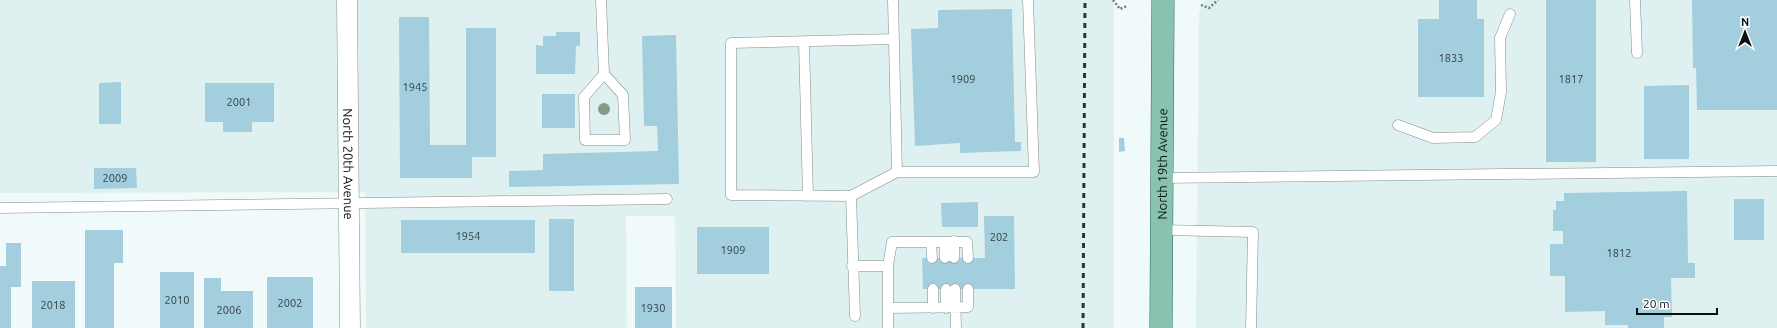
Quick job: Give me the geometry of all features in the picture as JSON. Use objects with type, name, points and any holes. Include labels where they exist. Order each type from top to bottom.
[{"type":"main road","name":"North 19th Avenue","points":[[1161,328],[1164,0]]},
{"type":"street","name":"North 20th Avenue","points":[[347,0],[350,328]]},
{"type":"lane","points":[[601,0],[604,74],[623,95],[625,140],[585,140],[584,97],[604,74]]},
{"type":"lane","points":[[893,0],[897,172]]},
{"type":"lane","points":[[894,39],[731,43],[731,196],[851,196],[897,172],[1034,172],[1028,0]]},
{"type":"lane","points":[[1635,0],[1637,54]]},
{"type":"lane","points":[[1398,125],[1434,138],[1475,137],[1496,120],[1501,92],[1500,38],[1510,14]]},
{"type":"lane","points":[[804,42],[808,196]]},
{"type":"lane","points":[[1162,178],[1777,171]]},
{"type":"lane","points":[[851,196],[852,266],[855,316]]},
{"type":"lane","points":[[0,208],[667,199]]},
{"type":"lane","points":[[1162,230],[1253,232],[1251,328]]},
{"type":"lane","points":[[888,328],[888,266],[892,242],[967,242],[968,258]]},
{"type":"lane","points":[[931,242],[932,258]]},
{"type":"lane","points":[[950,242],[950,258]]},
{"type":"lane","points":[[852,266],[888,266]]},
{"type":"lane","points":[[933,289],[933,308]]},
{"type":"lane","points":[[950,289],[951,308],[956,328]]},
{"type":"lane","points":[[889,308],[968,307],[968,289]]},
{"type":"path","points":[[1113,0],[1120,9],[1127,6]]},
{"type":"path","points":[[1201,5],[1210,8],[1218,0]]},
{"type":"shaded area","points":[[0,0],[1114,0],[1114,328],[676,328],[675,216],[626,216],[627,328],[366,328],[365,192],[0,193]]},
{"type":"shaded area","points":[[1205,0],[1777,0],[1777,328],[1196,328],[1199,13]]},
{"type":"building","points":[[1439,0],[1477,0],[1477,19],[1484,19],[1484,97],[1418,97],[1418,19],[1439,19]]},
{"type":"building","points":[[1546,0],[1596,0],[1596,162],[1546,162]]},
{"type":"building","points":[[1692,0],[1777,0],[1777,110],[1697,110],[1696,68],[1693,68]]},
{"type":"building","points":[[1012,9],[1015,142],[1021,142],[1021,151],[960,153],[960,143],[915,146],[911,29],[938,28],[938,10]]},
{"type":"building","points":[[399,17],[429,17],[430,145],[466,145],[466,28],[496,28],[496,157],[472,157],[472,178],[400,178]]},
{"type":"building","points":[[556,32],[580,32],[580,46],[576,46],[575,74],[536,74],[536,45],[543,46],[543,36],[556,36]]},
{"type":"building","points":[[676,35],[679,184],[509,187],[509,171],[543,170],[543,154],[658,151],[657,126],[644,126],[642,36]]},
{"type":"building","points":[[121,82],[121,124],[99,124],[99,83]]},
{"type":"building","points":[[205,83],[274,83],[274,122],[252,122],[252,132],[223,132],[223,122],[205,122]]},
{"type":"building","points":[[1689,85],[1689,159],[1644,159],[1644,86]]},
{"type":"building","points":[[542,94],[575,94],[575,128],[542,128]]},
{"type":"building","points":[[1119,138],[1124,138],[1125,151],[1119,152]]},
{"type":"building","points":[[94,168],[136,168],[137,188],[94,189]]},
{"type":"building","points":[[1687,191],[1688,263],[1695,263],[1695,278],[1671,278],[1672,317],[1664,317],[1664,328],[1628,328],[1628,325],[1605,325],[1605,311],[1565,312],[1565,276],[1550,276],[1550,244],[1563,244],[1563,231],[1553,231],[1553,210],[1556,210],[1556,201],[1564,201],[1564,193]]},
{"type":"building","points":[[1734,199],[1764,199],[1764,240],[1734,240]]},
{"type":"building","points":[[978,202],[978,227],[942,227],[941,203]]},
{"type":"building","points":[[984,216],[1014,216],[1015,289],[923,289],[922,258],[985,258]]},
{"type":"building","points":[[549,219],[574,219],[574,291],[549,291]]},
{"type":"building","points":[[401,220],[535,220],[535,253],[401,253]]},
{"type":"building","points":[[697,227],[769,227],[769,274],[697,274]]},
{"type":"building","points":[[85,230],[123,230],[123,263],[114,263],[114,328],[85,328]]},
{"type":"building","points":[[6,243],[21,243],[21,287],[11,287],[11,328],[0,328],[0,266],[6,266]]},
{"type":"building","points":[[160,272],[194,272],[194,328],[160,328]]},
{"type":"building","points":[[267,277],[313,277],[313,328],[267,328]]},
{"type":"building","points":[[204,278],[221,278],[221,291],[253,291],[253,328],[204,328]]},
{"type":"building","points":[[32,281],[75,281],[75,328],[32,328]]},
{"type":"building","points":[[635,287],[672,287],[672,328],[635,328]]},
{"type":"railway","points":[[1083,328],[1085,0]]}]
